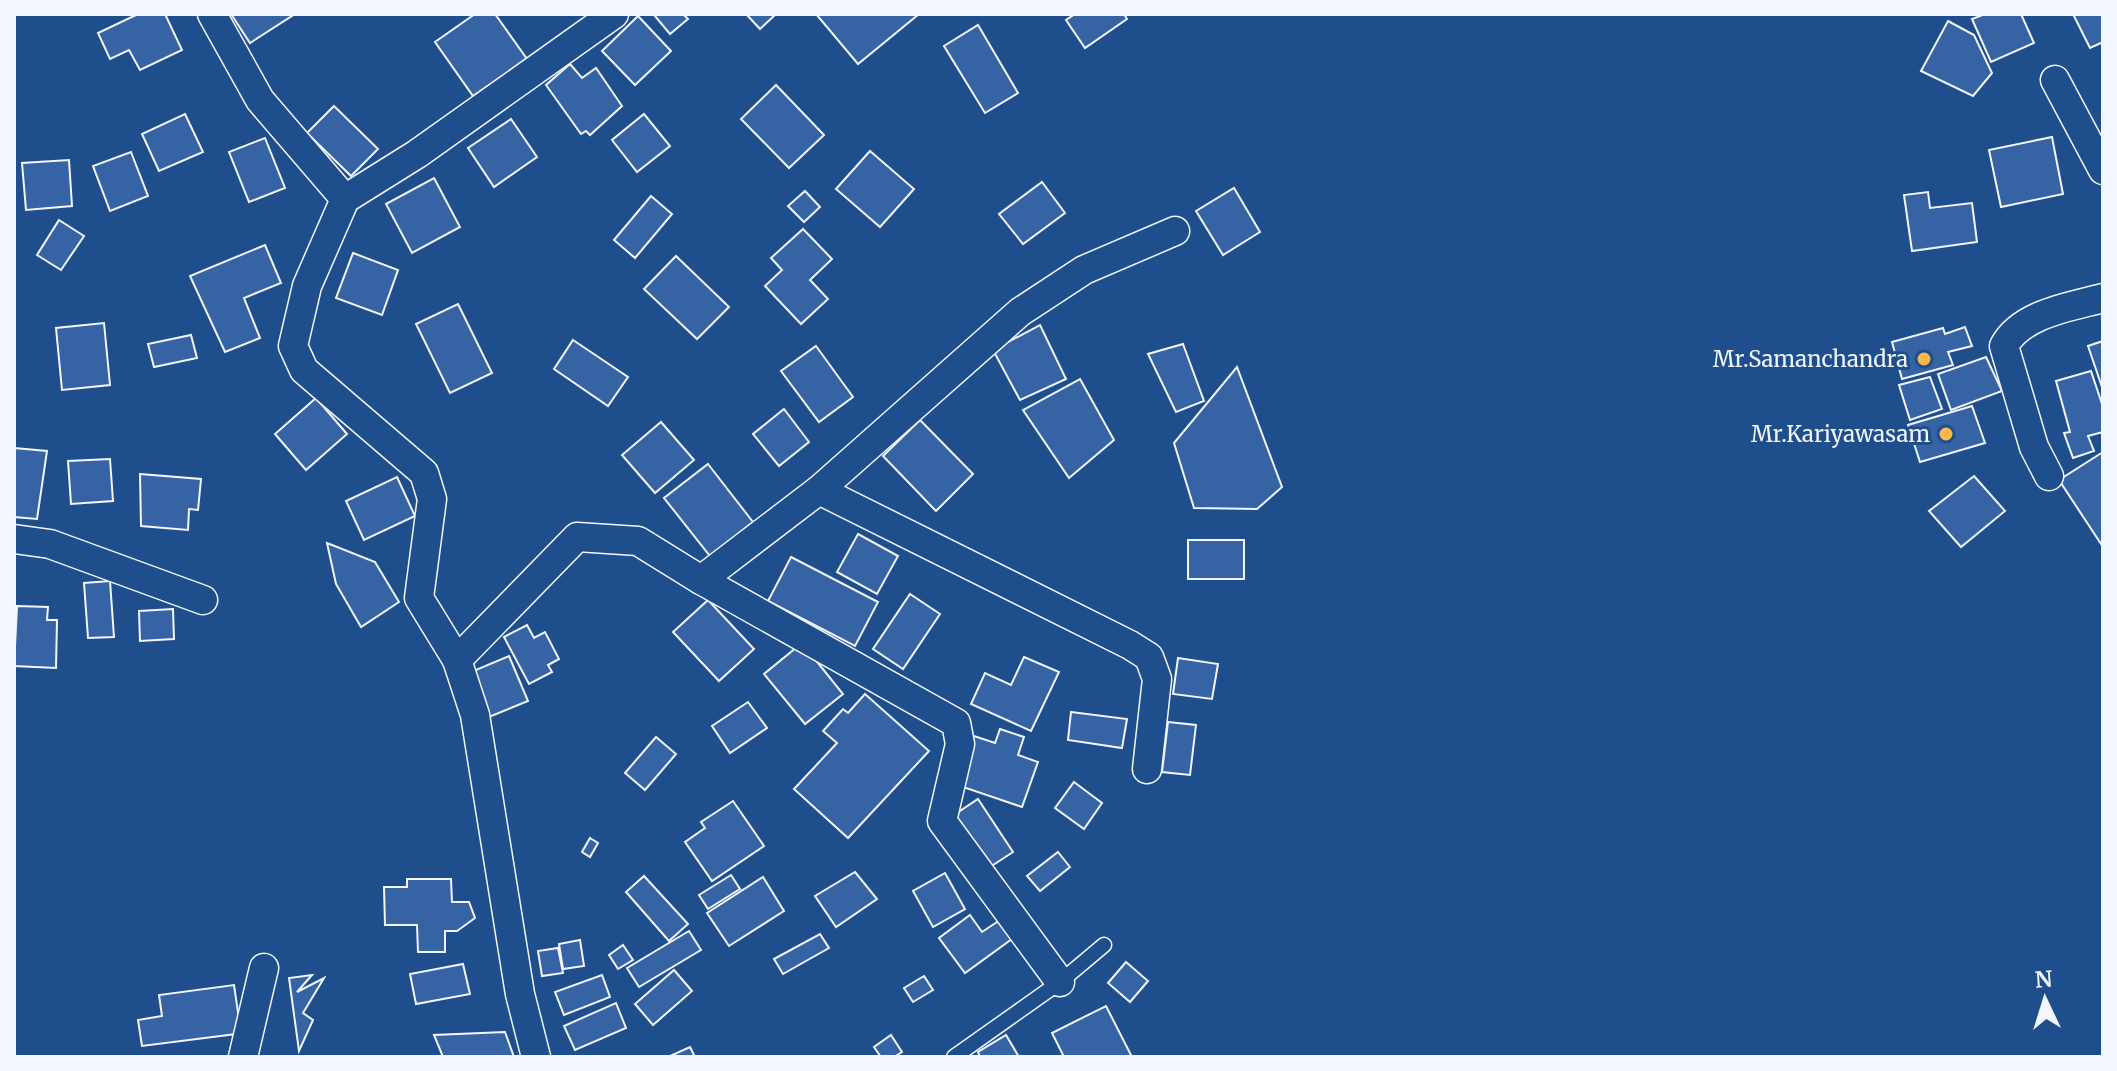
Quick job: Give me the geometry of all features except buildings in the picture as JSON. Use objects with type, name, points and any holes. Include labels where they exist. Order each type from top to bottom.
[{"type":"street","points":[[212,14],[260,100],[345,199]]},
{"type":"street","points":[[536,1057],[520,994],[475,715],[457,660],[419,598],[432,499],[424,473],[304,370],[293,346],[307,286],[345,199],[417,154],[614,14]]},
{"type":"street","points":[[2055,80],[2103,170]]},
{"type":"street","points":[[701,580],[819,490],[1020,312],[1084,270],[1175,231]]},
{"type":"street","points":[[2049,476],[2034,447],[2004,346],[2012,330],[2057,310],[2103,298]]},
{"type":"street","points":[[819,490],[1149,657],[1157,679],[1147,769]]},
{"type":"street","points":[[457,660],[577,537],[638,541],[701,580],[956,723],[960,744],[942,821],[1060,982]]},
{"type":"street","points":[[14,539],[50,544],[203,600]]},
{"type":"street","points":[[243,1057],[264,968]]},
{"type":"lane","points":[[954,1057],[1060,982],[1104,945]]},
{"type":"place","name":"Mr.Samanchandra","points":[[1924,359]]},
{"type":"place","name":"Mr.Kariyawasam","points":[[1946,434]]}]
